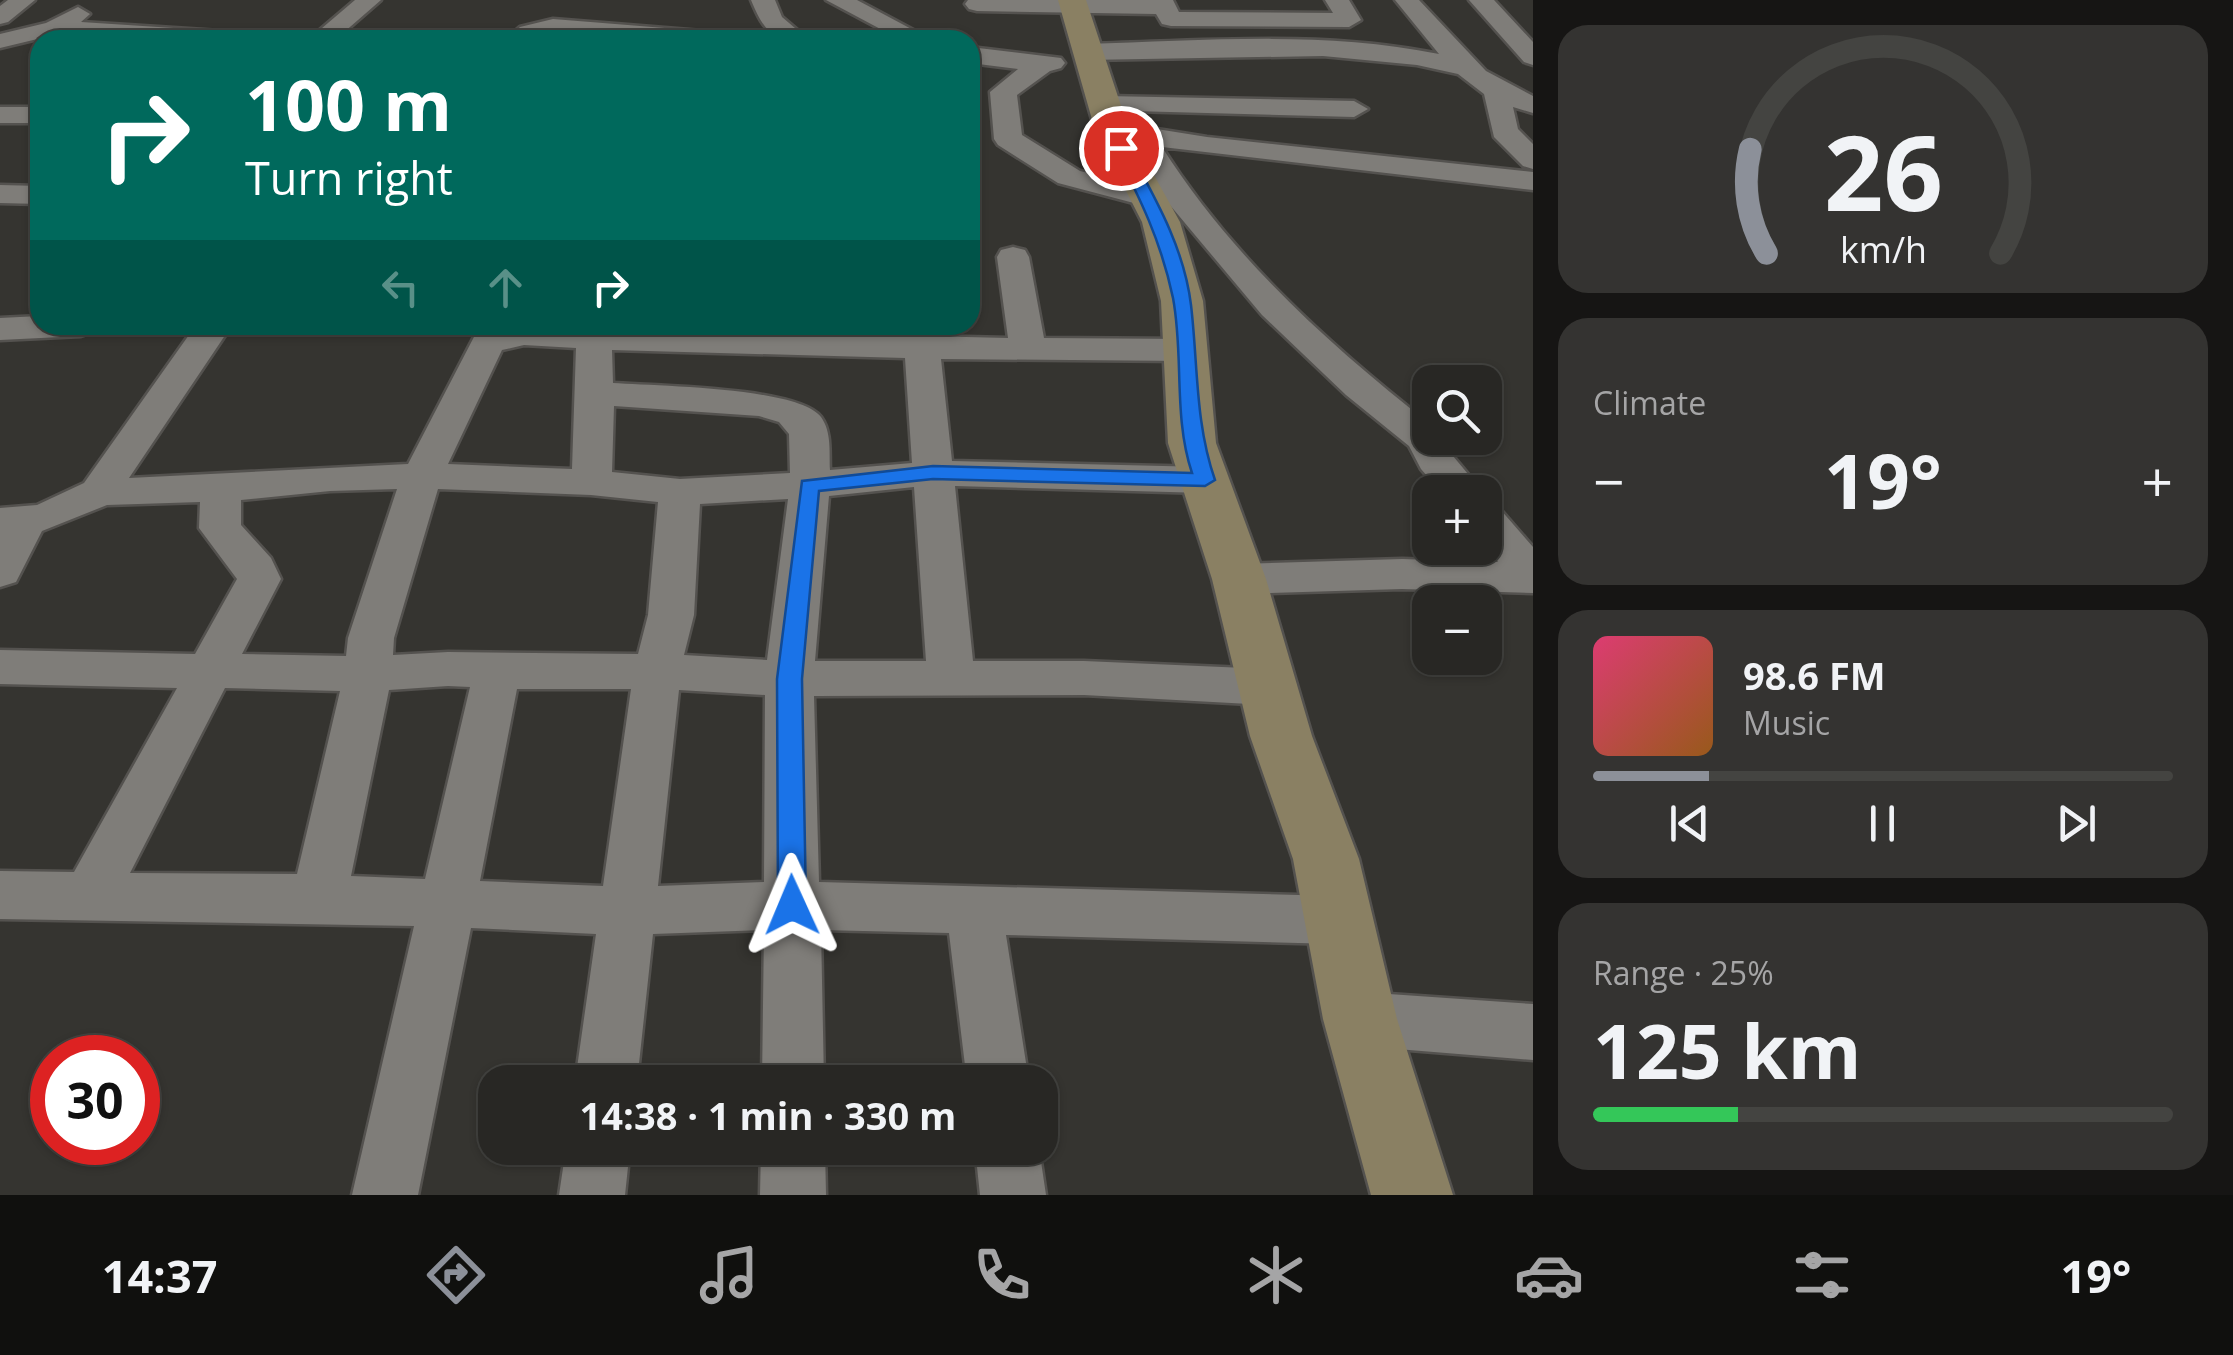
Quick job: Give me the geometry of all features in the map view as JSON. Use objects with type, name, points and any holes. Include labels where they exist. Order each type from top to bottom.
[{"type":"street","points":[[0,2],[22,0]]},
{"type":"street","points":[[0,17],[22,0]]},
{"type":"street","points":[[54,28],[100,0]]},
{"type":"street","points":[[332,30],[369,0]]},
{"type":"street","points":[[764,0],[772,21],[784,30]]},
{"type":"street","points":[[838,0],[900,30]]},
{"type":"street","points":[[910,0],[913,30]]},
{"type":"street","points":[[1149,198],[1069,178],[1008,139],[1003,92],[1088,62],[1163,3],[1171,20],[1349,20],[1337,0]]},
{"type":"street","points":[[1407,0],[1462,67],[1497,93],[1533,105]]},
{"type":"street","points":[[1480,0],[1528,46]]},
{"type":"street","points":[[977,9],[1088,62],[1207,146],[1533,181]]},
{"type":"street","points":[[580,26],[604,14]]},
{"type":"street","points":[[1252,22],[1289,28],[1311,37],[1320,50]]},
{"type":"street","points":[[536,30],[580,26],[598,30]]},
{"type":"street","points":[[45,30],[87,30]]},
{"type":"street","points":[[0,40],[30,33]]},
{"type":"street","points":[[980,57],[1088,62],[1320,50],[1410,53],[1462,67]]},
{"type":"street","points":[[1088,62],[1354,108]]},
{"type":"street","points":[[1088,62],[1161,222],[1182,300],[1192,443],[1326,859],[1360,1019],[1412,1195]]},
{"type":"street","points":[[1088,62],[1176,192],[1274,308],[1359,387],[1426,440],[1435,460],[1448,475]]},
{"type":"street","points":[[1497,93],[1504,130],[1533,160]]},
{"type":"street","points":[[0,115],[30,116]]},
{"type":"street","points":[[0,194],[30,195]]},
{"type":"street","points":[[1013,257],[1028,348]]},
{"type":"street","points":[[0,329],[30,328]]},
{"type":"street","points":[[0,572],[12,523],[54,517],[98,492],[207,335]]},
{"type":"street","points":[[319,898],[368,674],[371,638],[422,476],[488,342],[520,335]]},
{"type":"street","points":[[591,482],[596,393],[592,361],[596,335]]},
{"type":"street","points":[[751,335],[811,336],[922,348],[1185,350]]},
{"type":"street","points":[[922,348],[951,677]]},
{"type":"street","points":[[596,393],[762,405],[804,420],[810,434],[810,486],[790,679],[793,1065]]},
{"type":"street","points":[[98,492],[221,489],[330,478],[422,476],[591,482],[680,492],[810,486],[933,472],[1205,480]]},
{"type":"street","points":[[91,894],[259,578],[220,528],[221,489]]},
{"type":"street","points":[[608,1065],[657,671],[670,615],[680,492]]},
{"type":"street","points":[[1502,539],[1533,576]]},
{"type":"street","points":[[1239,580],[1402,574],[1533,576]]},
{"type":"street","points":[[0,666],[368,674],[657,671],[790,679],[951,677],[1268,687]]},
{"type":"street","points":[[386,1195],[444,904],[496,672]]},
{"type":"street","points":[[0,895],[319,898],[628,911],[792,905],[1337,920]]},
{"type":"street","points":[[974,910],[996,1065]]},
{"type":"street","points":[[1360,1019],[1533,1032]]},
{"type":"street","points":[[592,1195],[596,1165]]},
{"type":"street","points":[[793,1165],[793,1195]]},
{"type":"street","points":[[1009,1165],[1013,1195]]},
{"type":"route","points":[[792,905],[790,679],[810,486],[933,472],[1205,480],[1192,443],[1182,300],[1161,222],[1121,148]]}]
